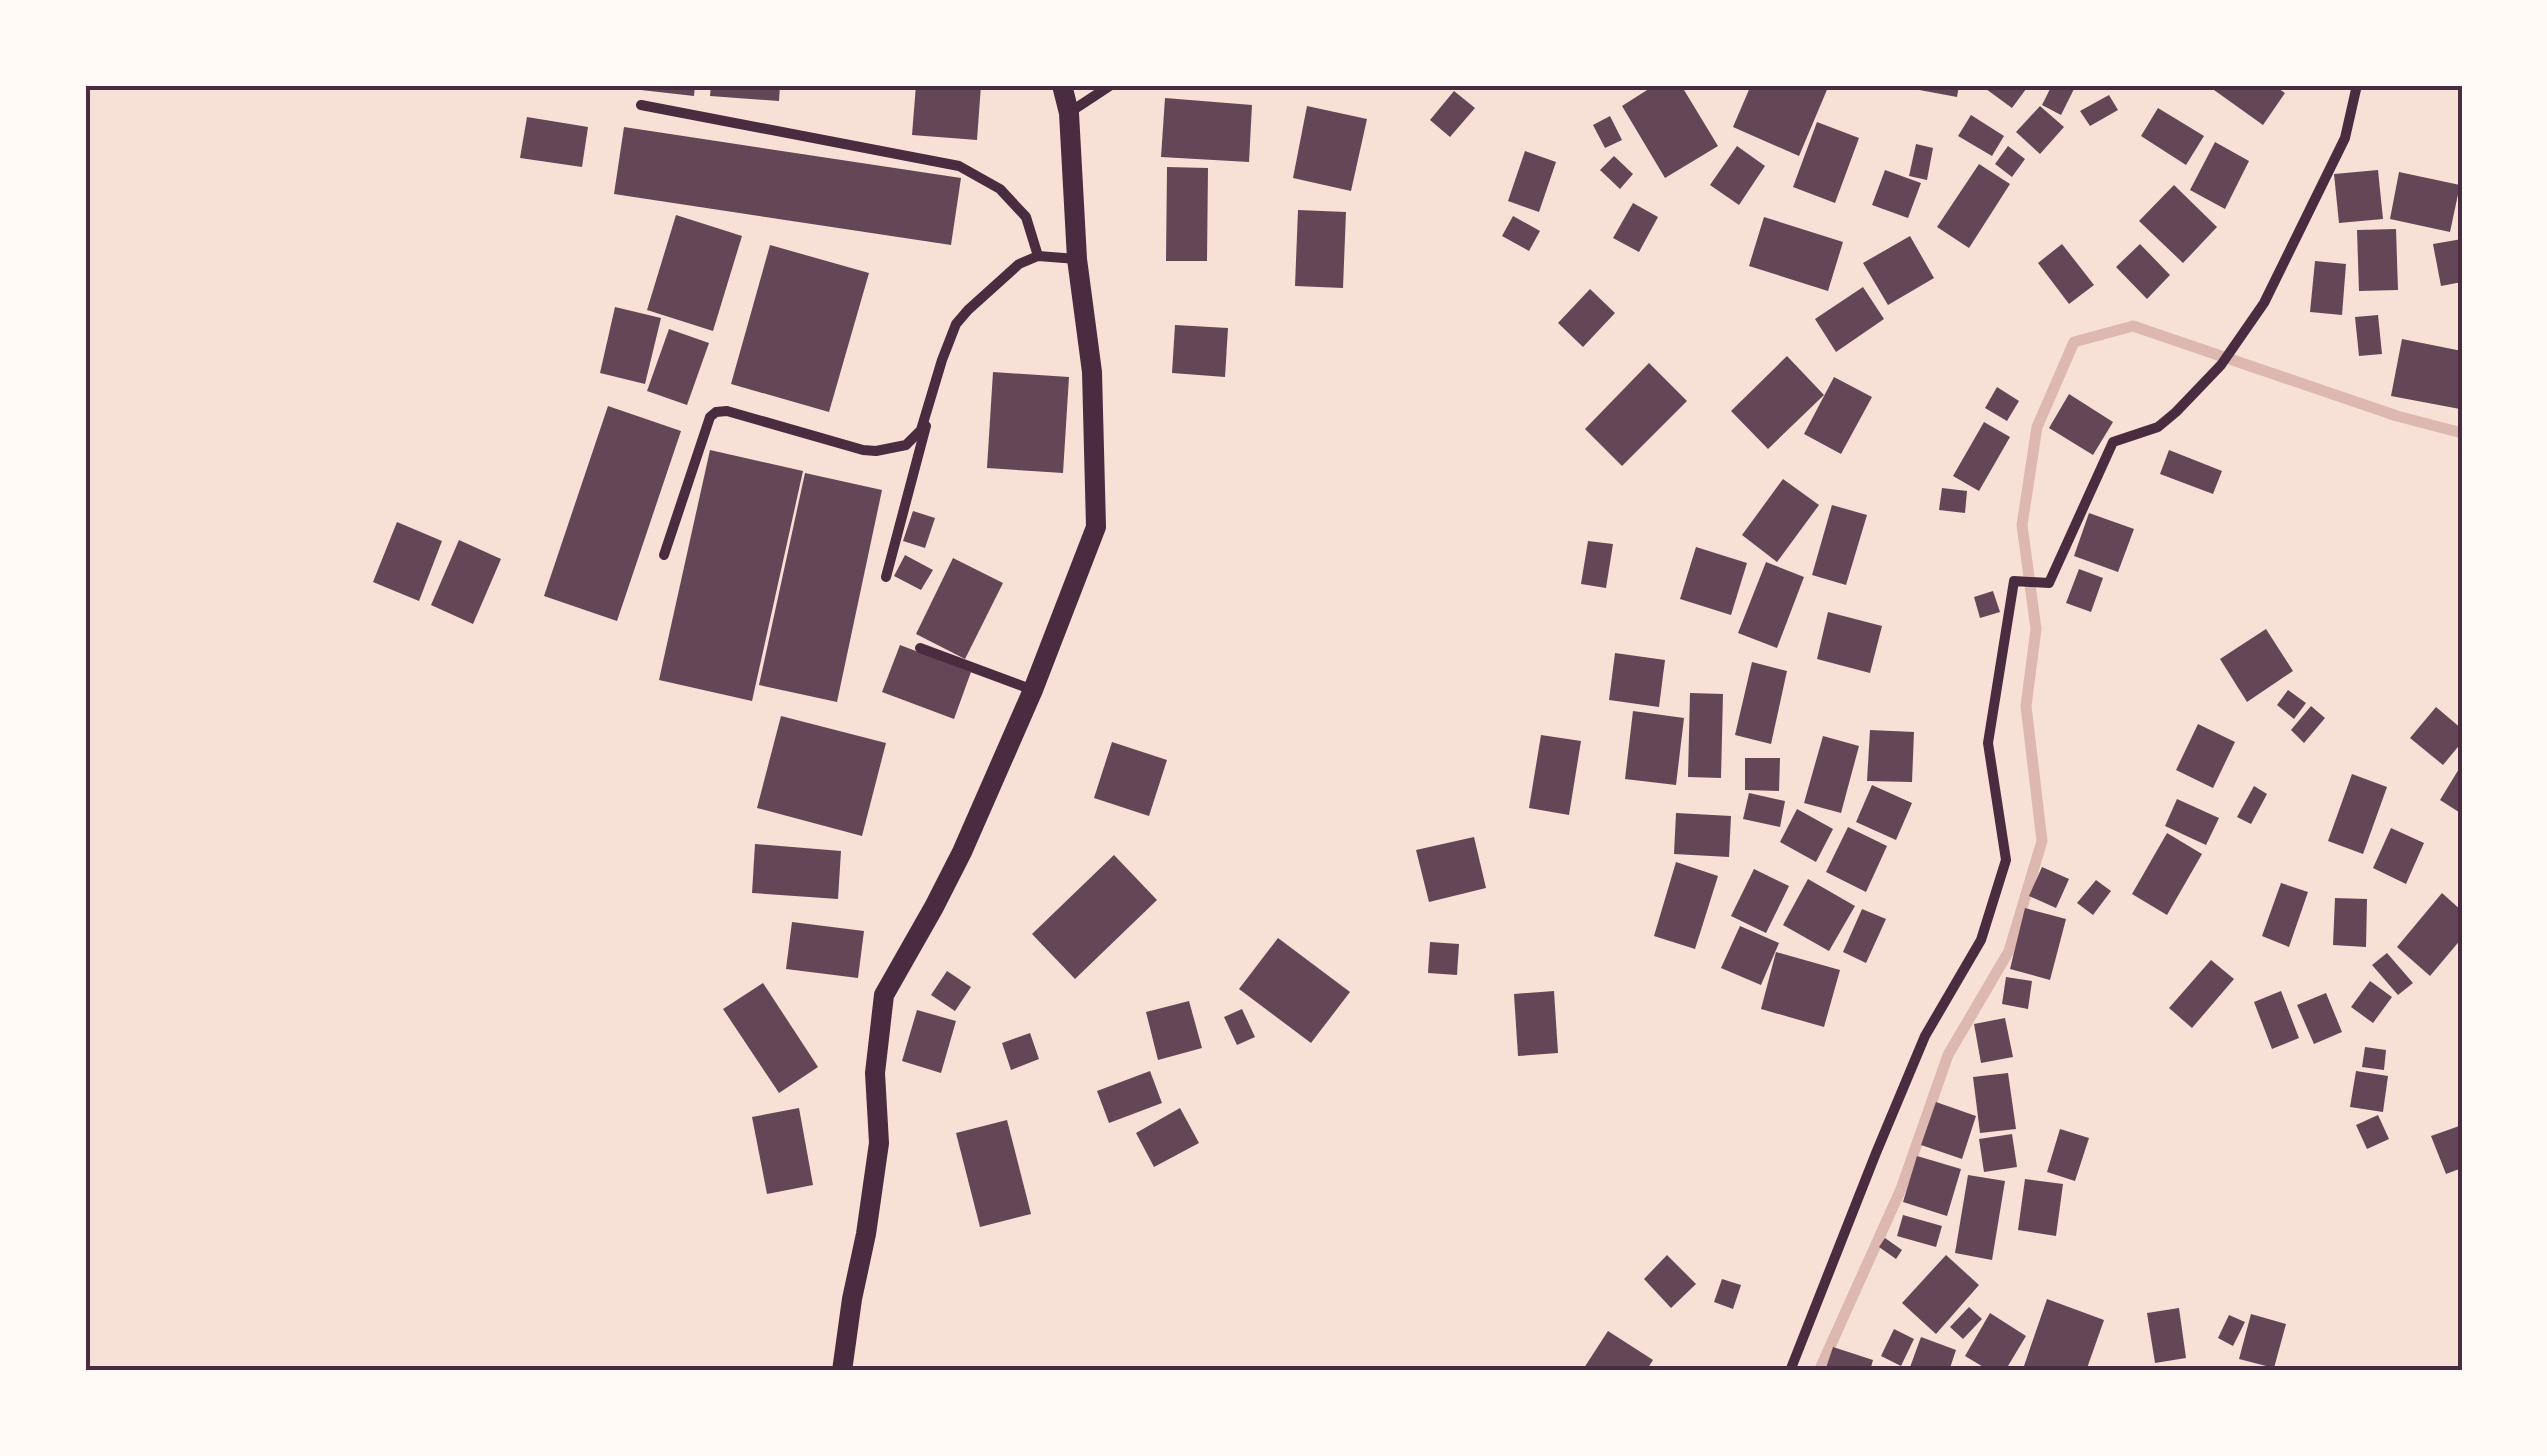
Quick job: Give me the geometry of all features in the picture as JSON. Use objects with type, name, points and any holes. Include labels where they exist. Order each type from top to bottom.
[{"type":"main road","points":[[842,1371],[879,1143],[875,1073],[884,995],[962,852],[1033,690],[1096,527],[1092,372],[1077,260],[1069,112],[1062,85]]},
{"type":"street","points":[[1069,112],[1111,85]]},
{"type":"street","points":[[1790,1371],[1926,1036],[1981,940],[2006,860],[1988,743],[2014,582],[2049,582],[2112,442],[2158,427],[2221,365],[2240,338],[2264,303],[2344,138],[2358,85]]},
{"type":"street","points":[[641,105],[959,166],[1000,189],[1026,218],[1038,256]]},
{"type":"street","points":[[921,430],[956,324],[968,310],[1019,264],[1038,256],[1077,260]]},
{"type":"street","points":[[664,554],[710,417],[716,412],[727,411],[876,451],[906,446],[927,426],[886,577]]},
{"type":"street","points":[[920,648],[1033,690]]},
{"type":"building","points":[[623,85],[695,85],[694,96]]},
{"type":"building","points":[[711,85],[780,85],[779,101],[710,96]]},
{"type":"building","points":[[916,85],[981,85],[977,140],[912,135]]},
{"type":"building","points":[[1655,85],[1681,85],[1718,146],[1665,178],[1622,106]]},
{"type":"building","points":[[1751,85],[1829,85],[1799,156],[1733,127]]},
{"type":"building","points":[[1915,85],[1959,85],[1957,97],[1914,89]]},
{"type":"building","points":[[1989,85],[2029,85],[2012,108],[1986,89]]},
{"type":"building","points":[[2052,85],[2076,85],[2061,115],[2042,105]]},
{"type":"building","points":[[2217,85],[2273,85],[2285,93],[2263,125],[2214,90]]},
{"type":"building","points":[[1454,91],[1475,108],[1450,137],[1430,120]]},
{"type":"building","points":[[2109,95],[2118,110],[2090,126],[2080,111]]},
{"type":"building","points":[[1165,98],[1252,105],[1249,162],[1161,157]]},
{"type":"building","points":[[1307,106],[1367,119],[1351,191],[1293,178]]},
{"type":"building","points":[[2040,106],[2064,127],[2040,154],[2016,132]]},
{"type":"building","points":[[2158,108],[2204,136],[2186,165],[2141,136]]},
{"type":"building","points":[[1971,115],[2004,136],[1992,156],[1958,136]]},
{"type":"building","points":[[1610,116],[1622,140],[1605,148],[1593,125]]},
{"type":"building","points":[[527,117],[588,127],[582,167],[520,158]]},
{"type":"building","points":[[1817,122],[1859,138],[1835,203],[1793,187]]},
{"type":"building","points":[[624,127],[961,178],[951,245],[614,194]]},
{"type":"building","points":[[2215,142],[2249,161],[2225,209],[2190,190]]},
{"type":"building","points":[[1916,144],[1933,148],[1927,180],[1909,176]]},
{"type":"building","points":[[1737,146],[1765,166],[1739,205],[1710,185]]},
{"type":"building","points":[[2008,146],[2025,159],[2012,177],[1995,164]]},
{"type":"building","points":[[1525,151],[1556,162],[1539,212],[1508,201]]},
{"type":"building","points":[[1614,156],[1633,174],[1620,189],[1600,170]]},
{"type":"building","points":[[1979,164],[2010,184],[1969,248],[1937,227]]},
{"type":"building","points":[[1167,167],[1208,168],[1207,261],[1166,261]]},
{"type":"building","points":[[1885,170],[1921,183],[1908,218],[1872,205]]},
{"type":"building","points":[[2378,170],[2383,219],[2339,223],[2334,174]]},
{"type":"building","points":[[2399,172],[2460,185],[2450,232],[2390,219]]},
{"type":"building","points":[[2174,185],[2217,227],[2183,263],[2139,221]]},
{"type":"building","points":[[1633,203],[1658,217],[1639,252],[1613,238]]},
{"type":"building","points":[[1298,210],[1346,212],[1343,288],[1295,286]]},
{"type":"building","points":[[676,215],[742,236],[713,331],[647,310]]},
{"type":"building","points":[[1513,216],[1540,231],[1529,251],[1502,236]]},
{"type":"building","points":[[1764,217],[1843,242],[1828,291],[1749,266]]},
{"type":"building","points":[[2396,229],[2398,290],[2359,291],[2357,230]]},
{"type":"building","points":[[1910,236],[1934,278],[1888,305],[1863,263]]},
{"type":"building","points":[[2462,239],[2462,282],[2441,286],[2433,244]]},
{"type":"building","points":[[2062,244],[2094,285],[2069,304],[2038,263]]},
{"type":"building","points":[[2140,244],[2170,275],[2147,299],[2116,267]]},
{"type":"building","points":[[770,245],[869,273],[829,412],[731,384]]},
{"type":"building","points":[[2315,261],[2346,264],[2342,315],[2310,312]]},
{"type":"building","points":[[1863,287],[1884,319],[1836,352],[1815,319]]},
{"type":"building","points":[[1590,289],[1615,313],[1583,347],[1558,323]]},
{"type":"building","points":[[615,307],[661,318],[645,384],[600,373]]},
{"type":"building","points":[[2378,315],[2382,354],[2359,356],[2355,317]]},
{"type":"building","points":[[1175,325],[1228,328],[1225,377],[1172,373]]},
{"type":"building","points":[[669,329],[709,343],[687,405],[647,391]]},
{"type":"building","points":[[2402,339],[2462,351],[2460,409],[2391,396]]},
{"type":"building","points":[[1787,356],[1824,395],[1768,449],[1731,411]]},
{"type":"building","points":[[1649,363],[1687,401],[1622,466],[1585,429]]},
{"type":"building","points":[[993,372],[1069,377],[1063,473],[987,468]]},
{"type":"building","points":[[1834,377],[1872,397],[1841,454],[1804,434]]},
{"type":"building","points":[[1997,387],[2019,401],[2007,421],[1985,408]]},
{"type":"building","points":[[2069,394],[2113,422],[2093,455],[2049,428]]},
{"type":"building","points":[[608,406],[681,431],[617,621],[544,596]]},
{"type":"building","points":[[1984,422],[2010,437],[1979,491],[1953,476]]},
{"type":"building","points":[[710,450],[803,471],[752,701],[659,680]]},
{"type":"building","points":[[2169,450],[2222,471],[2213,494],[2160,474]]},
{"type":"building","points":[[805,473],[882,490],[837,702],[759,685]]},
{"type":"building","points":[[1783,479],[1819,505],[1777,562],[1742,535]]},
{"type":"building","points":[[1942,488],[1967,491],[1965,513],[1939,510]]},
{"type":"building","points":[[1832,505],[1867,515],[1846,585],[1812,575]]},
{"type":"building","points":[[913,511],[935,518],[925,548],[903,541]]},
{"type":"building","points":[[2089,513],[2134,529],[2118,572],[2074,556]]},
{"type":"building","points":[[397,522],[442,541],[419,601],[373,582]]},
{"type":"building","points":[[459,540],[501,559],[473,624],[431,605]]},
{"type":"building","points":[[1588,541],[1613,544],[1606,588],[1581,584]]},
{"type":"building","points":[[1696,547],[1747,563],[1731,615],[1680,599]]},
{"type":"building","points":[[905,555],[933,570],[921,590],[894,576]]},
{"type":"building","points":[[953,558],[1003,583],[965,659],[916,634]]},
{"type":"building","points":[[1766,562],[1804,577],[1777,648],[1738,633]]},
{"type":"building","points":[[2079,569],[2103,578],[2091,612],[2066,603]]},
{"type":"building","points":[[1993,591],[2000,612],[1980,618],[1974,597]]},
{"type":"building","points":[[1828,612],[1882,626],[1870,673],[1817,659]]},
{"type":"building","points":[[2266,629],[2293,671],[2247,702],[2220,659]]},
{"type":"building","points":[[900,645],[971,672],[954,719],[882,692]]},
{"type":"building","points":[[1615,653],[1665,660],[1659,707],[1609,700]]},
{"type":"building","points":[[1752,662],[1787,671],[1771,744],[1735,735]]},
{"type":"building","points":[[2288,690],[2306,703],[2294,719],[2277,705]]},
{"type":"building","points":[[1690,693],[1723,694],[1721,778],[1688,777]]},
{"type":"building","points":[[2311,706],[2325,718],[2304,743],[2291,730]]},
{"type":"building","points":[[2436,707],[2462,729],[2462,742],[2443,765],[2410,738]]},
{"type":"building","points":[[1633,711],[1684,718],[1676,785],[1625,779]]},
{"type":"building","points":[[781,716],[886,743],[862,836],[757,808]]},
{"type":"building","points":[[2198,724],[2235,742],[2213,788],[2176,770]]},
{"type":"building","points":[[1870,730],[1914,732],[1912,782],[1867,781]]},
{"type":"building","points":[[1541,735],[1581,741],[1569,815],[1529,808]]},
{"type":"building","points":[[1823,736],[1859,746],[1841,813],[1804,803]]},
{"type":"building","points":[[1112,742],[1167,760],[1149,816],[1094,798]]},
{"type":"building","points":[[1745,758],[1780,758],[1779,791],[1745,790]]},
{"type":"building","points":[[2462,764],[2462,814],[2440,800]]},
{"type":"building","points":[[2352,774],[2387,787],[2363,854],[2328,841]]},
{"type":"building","points":[[1872,785],[1912,803],[1896,840],[1856,822]]},
{"type":"building","points":[[2254,786],[2267,794],[2251,824],[2237,817]]},
{"type":"building","points":[[1749,793],[1785,801],[1780,827],[1743,819]]},
{"type":"building","points":[[2177,799],[2219,818],[2206,845],[2165,826]]},
{"type":"building","points":[[1797,809],[1833,829],[1816,862],[1780,842]]},
{"type":"building","points":[[1676,813],[1731,816],[1729,857],[1674,854]]},
{"type":"building","points":[[1848,827],[1887,846],[1866,892],[1826,872]]},
{"type":"building","points":[[2391,828],[2424,843],[2406,884],[2373,868]]},
{"type":"building","points":[[2167,833],[2202,854],[2167,915],[2132,894]]},
{"type":"building","points":[[1474,837],[1486,888],[1429,902],[1416,850]]},
{"type":"building","points":[[755,844],[841,851],[838,899],[752,893]]},
{"type":"building","points":[[1114,855],[1157,900],[1075,979],[1032,934]]},
{"type":"building","points":[[1676,862],[1718,876],[1695,949],[1654,936]]},
{"type":"building","points":[[2042,867],[2069,879],[2056,908],[2029,896]]},
{"type":"building","points":[[1754,869],[1789,886],[1766,933],[1731,916]]},
{"type":"building","points":[[1808,879],[1855,906],[1829,951],[1783,925]]},
{"type":"building","points":[[2096,880],[2111,891],[2093,915],[2077,903]]},
{"type":"building","points":[[2281,883],[2308,892],[2289,947],[2262,936]]},
{"type":"building","points":[[2442,893],[2462,911],[2462,938],[2430,976],[2397,947]]},
{"type":"building","points":[[2335,898],[2367,899],[2366,947],[2333,945]]},
{"type":"building","points":[[2025,908],[2066,919],[2050,980],[2010,969]]},
{"type":"building","points":[[1862,909],[1886,919],[1866,963],[1843,952]]},
{"type":"building","points":[[792,922],[864,931],[858,978],[786,969]]},
{"type":"building","points":[[1740,926],[1779,943],[1761,985],[1721,968]]},
{"type":"building","points":[[1278,938],[1350,992],[1311,1043],[1239,989]]},
{"type":"building","points":[[1430,942],[1459,944],[1457,975],[1428,973]]},
{"type":"building","points":[[1776,952],[1840,970],[1824,1027],[1761,1009]]},
{"type":"building","points":[[2387,953],[2413,983],[2398,995],[2372,965]]},
{"type":"building","points":[[2211,960],[2234,979],[2192,1028],[2169,1008]]},
{"type":"building","points":[[947,971],[971,987],[955,1011],[931,995]]},
{"type":"building","points":[[2006,977],[2032,981],[2028,1009],[2002,1004]]},
{"type":"building","points":[[2370,981],[2392,997],[2373,1023],[2351,1007]]},
{"type":"building","points":[[763,983],[818,1067],[779,1093],[723,1009]]},
{"type":"building","points":[[1554,991],[1558,1053],[1518,1056],[1514,994]]},
{"type":"building","points":[[2281,991],[2299,1038],[2272,1049],[2254,1002]]},
{"type":"building","points":[[2326,993],[2342,1032],[2314,1044],[2297,1005]]},
{"type":"building","points":[[1189,1001],[1202,1048],[1158,1060],[1146,1012]]},
{"type":"building","points":[[1242,1009],[1255,1037],[1237,1045],[1224,1017]]},
{"type":"building","points":[[917,1010],[956,1021],[941,1073],[902,1061]]},
{"type":"building","points":[[2005,1018],[2013,1057],[1981,1063],[1974,1024]]},
{"type":"building","points":[[1030,1033],[1039,1059],[1011,1070],[1002,1043]]},
{"type":"building","points":[[2365,1047],[2386,1050],[2384,1070],[2362,1067]]},
{"type":"building","points":[[1150,1071],[1162,1103],[1109,1123],[1097,1091]]},
{"type":"building","points":[[2356,1071],[2388,1076],[2383,1112],[2350,1107]]},
{"type":"building","points":[[2008,1073],[2016,1129],[1980,1133],[1973,1077]]},
{"type":"building","points":[[1936,1102],[1976,1116],[1962,1159],[1921,1145]]},
{"type":"building","points":[[799,1108],[813,1185],[767,1194],[752,1117]]},
{"type":"building","points":[[1180,1108],[1199,1143],[1154,1167],[1136,1133]]},
{"type":"building","points":[[2378,1115],[2389,1139],[2367,1149],[2356,1125]]},
{"type":"building","points":[[1007,1120],[1031,1214],[980,1227],[956,1133]]},
{"type":"building","points":[[2462,1125],[2462,1168],[2446,1174],[2431,1136]]},
{"type":"building","points":[[2060,1129],[2089,1138],[2075,1181],[2047,1172]]},
{"type":"building","points":[[2012,1134],[2017,1167],[1984,1172],[1979,1139]]},
{"type":"building","points":[[1917,1156],[1961,1169],[1947,1216],[1903,1202]]},
{"type":"building","points":[[1968,1175],[2005,1181],[1992,1260],[1955,1253]]},
{"type":"building","points":[[2025,1179],[2063,1184],[2056,1236],[2018,1230]]},
{"type":"building","points":[[1903,1215],[1942,1226],[1936,1247],[1897,1236]]},
{"type":"building","points":[[1885,1238],[1902,1250],[1896,1259],[1879,1247]]},
{"type":"building","points":[[1667,1255],[1696,1284],[1671,1308],[1644,1279]]},
{"type":"building","points":[[1946,1255],[1979,1285],[1936,1334],[1902,1303]]},
{"type":"building","points":[[1722,1279],[1741,1285],[1733,1309],[1714,1302]]},
{"type":"building","points":[[2047,1299],[2104,1320],[2086,1371],[2040,1371],[2024,1366]]},
{"type":"building","points":[[1969,1307],[1982,1319],[1963,1339],[1950,1327]]},
{"type":"building","points":[[2179,1308],[2186,1358],[2155,1363],[2147,1313]]},
{"type":"building","points":[[1990,1313],[2026,1336],[2005,1371],[1990,1371],[1965,1356]]},
{"type":"building","points":[[2251,1314],[2286,1324],[2274,1368],[2239,1359]]},
{"type":"building","points":[[2229,1315],[2245,1322],[2233,1346],[2218,1338]]},
{"type":"building","points":[[1894,1329],[1914,1339],[1901,1366],[1881,1356]]},
{"type":"building","points":[[1608,1331],[1653,1360],[1646,1371],[1582,1371]]},
{"type":"building","points":[[1921,1337],[1956,1350],[1949,1371],[1909,1370]]},
{"type":"building","points":[[1833,1347],[1873,1360],[1870,1371],[1825,1371]]},
{"type":"waterway","points":[[1819,1371],[1901,1189],[1948,1055],[2009,951],[2042,841],[2026,706],[2036,629],[2022,525],[2037,427],[2074,342],[2133,326],[2397,416],[2462,433]]}]
